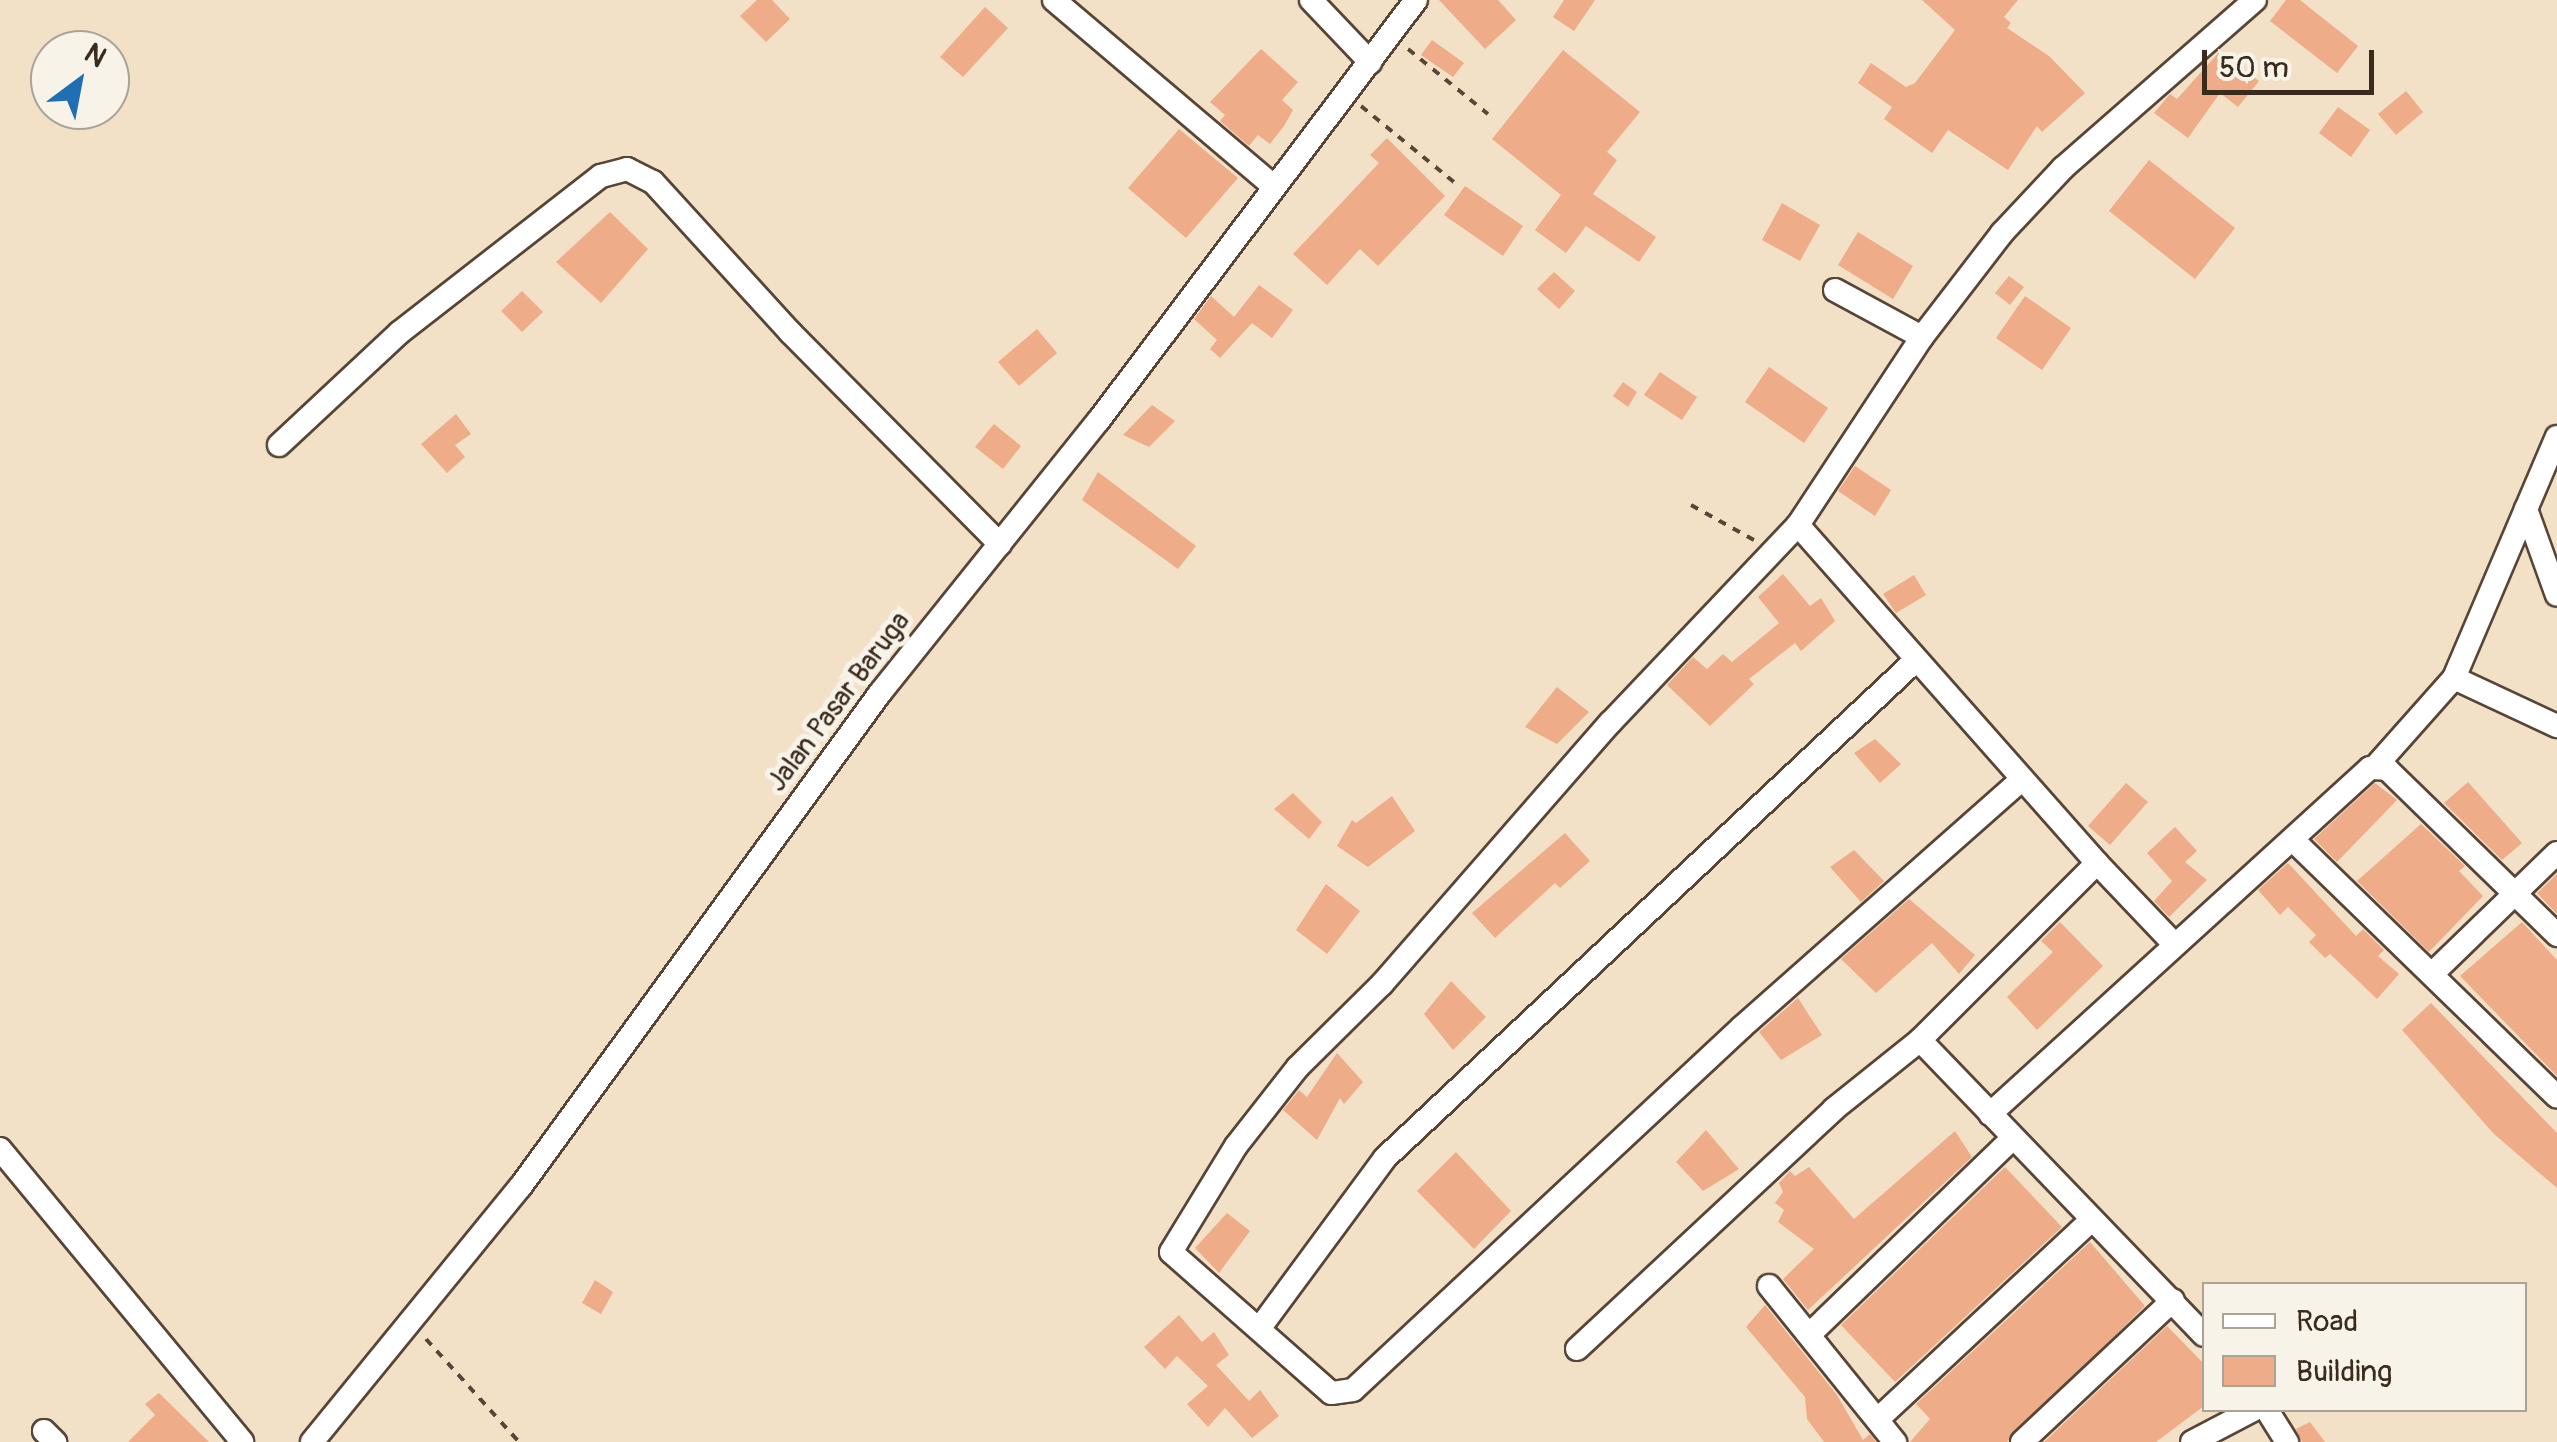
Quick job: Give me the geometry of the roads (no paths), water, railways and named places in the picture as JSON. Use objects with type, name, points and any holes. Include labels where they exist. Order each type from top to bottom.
[{"type":"street","points":[[1054,0],[1274,186]]},
{"type":"street","points":[[1310,0],[1370,62]]},
{"type":"street","name":"Jalan Pasar Baruga","points":[[312,1442],[521,1186],[868,709],[1392,37],[1416,0]]},
{"type":"street","points":[[2020,781],[1742,1028],[1354,1390],[1331,1393],[1171,1252],[1236,1146],[1298,1068],[1382,984],[1610,722],[1798,525],[1922,337],[2002,232],[2063,168],[2255,0]]},
{"type":"street","points":[[279,445],[399,333],[601,176],[627,169],[654,182],[791,334],[1000,544]]},
{"type":"street","points":[[1835,290],[1922,337]]},
{"type":"street","points":[[1990,1114],[2375,767],[2454,678],[2557,437]]},
{"type":"street","points":[[2526,510],[2557,595]]},
{"type":"street","points":[[1798,525],[2020,781],[2176,945]]},
{"type":"street","points":[[1259,1329],[1358,1188],[1397,1146],[1915,661]]},
{"type":"street","points":[[2454,678],[2557,726]]},
{"type":"street","points":[[2375,767],[2386,769],[2557,934]]},
{"type":"street","points":[[2293,840],[2557,1097]]},
{"type":"street","points":[[2432,974],[2557,853]]},
{"type":"street","points":[[1578,1349],[1834,1109],[1920,1040],[2097,863]]},
{"type":"street","points":[[1920,1040],[2090,1221],[2202,1333]]},
{"type":"street","points":[[1811,1333],[2012,1140]]},
{"type":"street","points":[[0,1149],[242,1442]]},
{"type":"street","points":[[1878,1420],[2090,1221]]},
{"type":"street","points":[[1768,1286],[1811,1333],[1895,1442]]},
{"type":"street","points":[[2022,1442],[2173,1300]]},
{"type":"street","points":[[2192,1442],[2249,1412]]},
{"type":"street","points":[[2268,1412],[2286,1442]]}]
